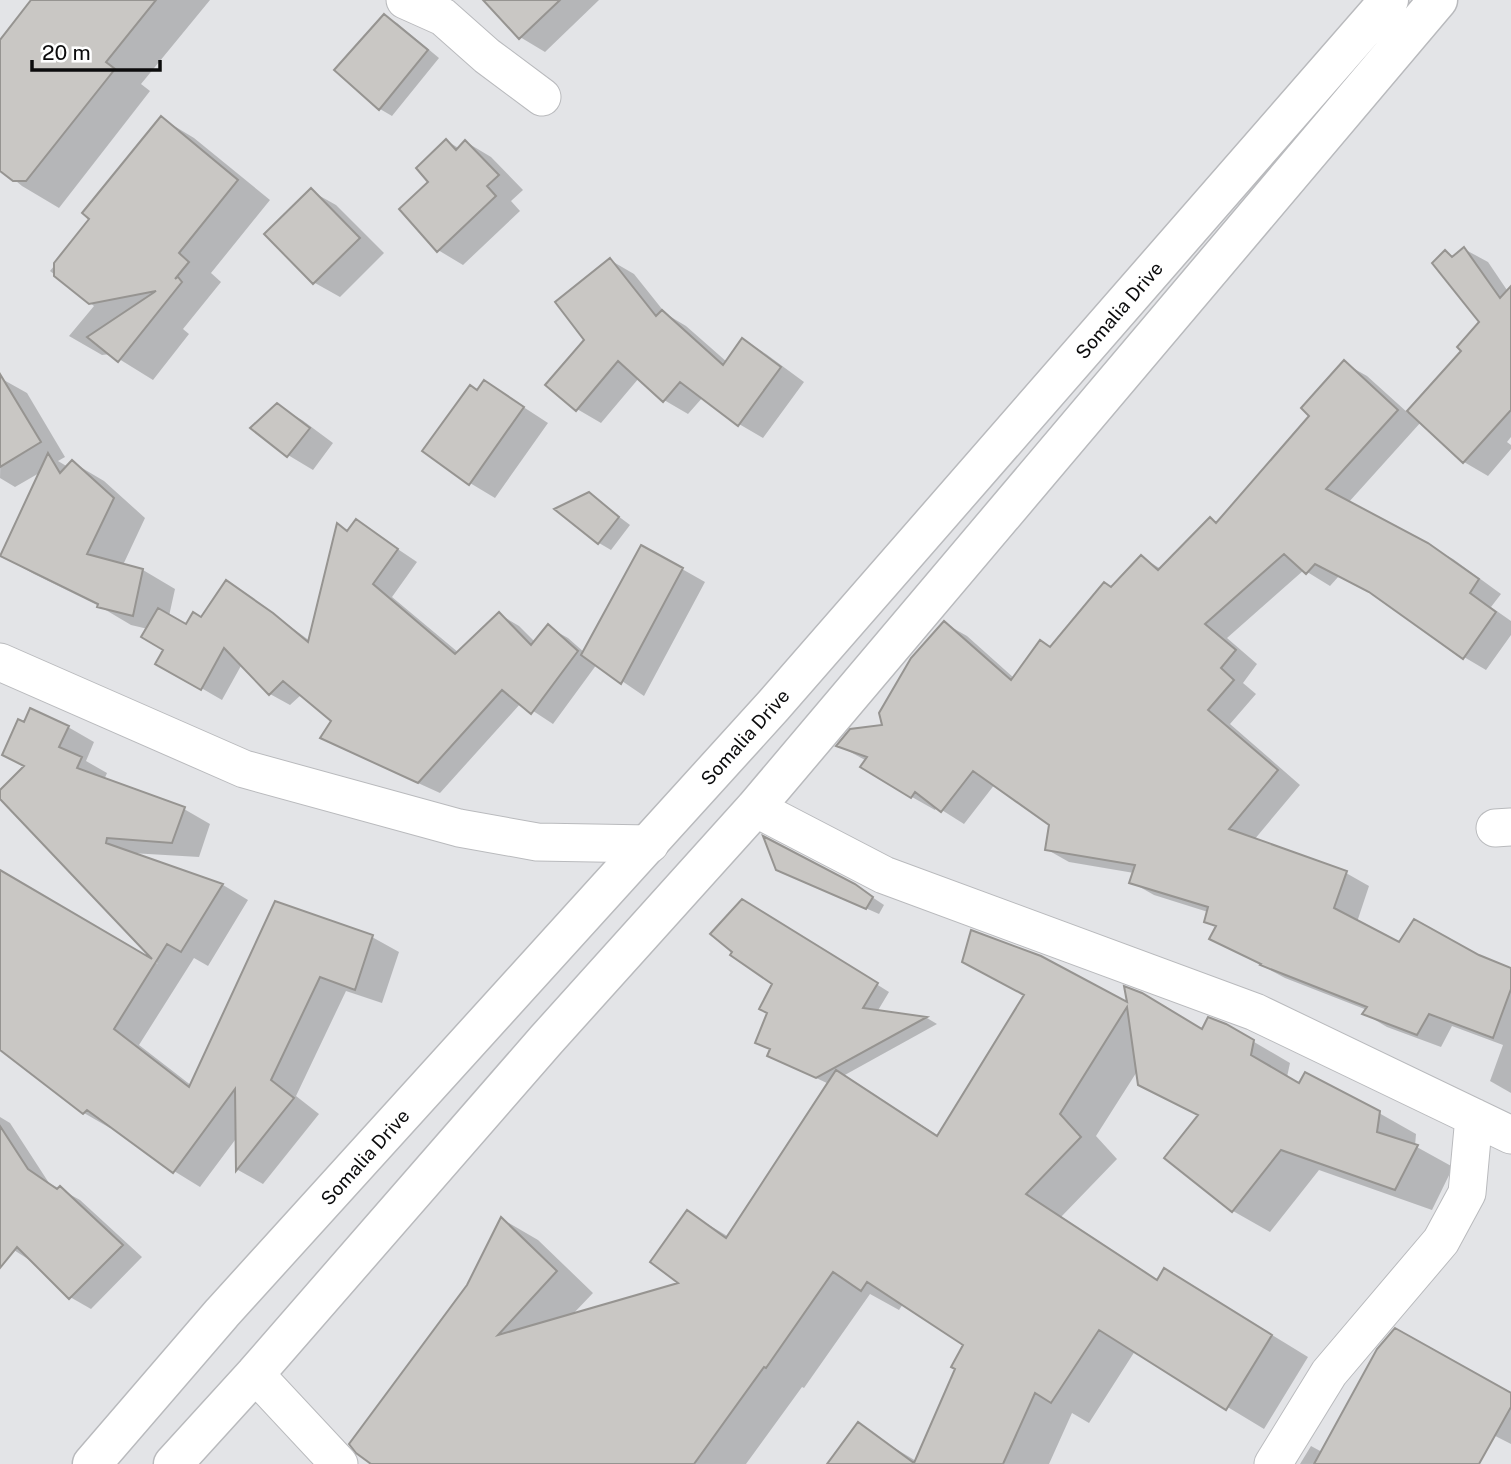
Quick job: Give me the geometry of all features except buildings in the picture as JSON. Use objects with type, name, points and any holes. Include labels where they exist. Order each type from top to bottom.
[{"type":"main road","name":"Somalia Drive","points":[[92,1464],[222,1313],[650,844],[1389,0]]},
{"type":"main road","points":[[173,1464],[755,808],[1438,0]]},
{"type":"street","points":[[405,0],[448,9],[487,56],[542,97]]},
{"type":"street","points":[[0,662],[244,769],[459,828],[537,842],[650,844]]},
{"type":"street","points":[[755,808],[884,875],[1255,1012],[1511,1135]]},
{"type":"street","points":[[1273,1464],[1329,1373],[1441,1241],[1467,1193],[1474,1117]]},
{"type":"street","points":[[255,1374],[339,1464]]}]
